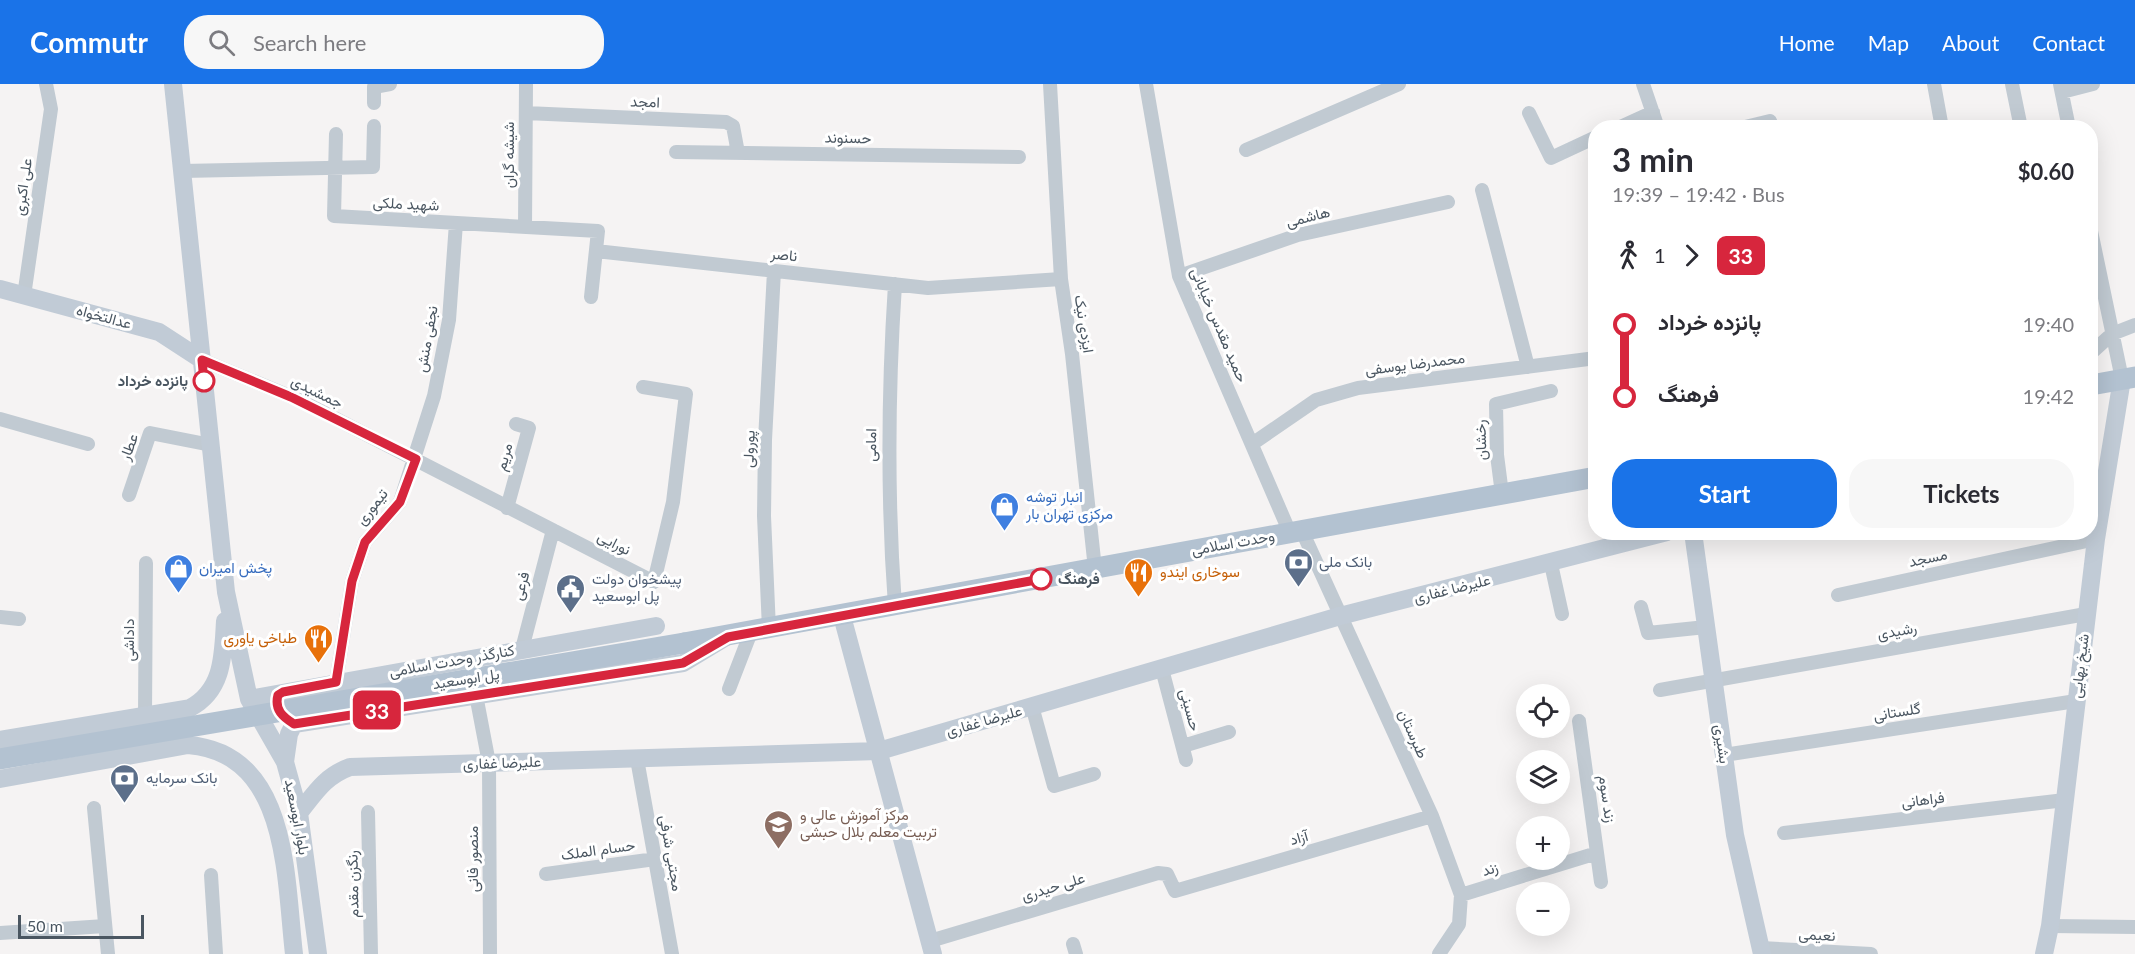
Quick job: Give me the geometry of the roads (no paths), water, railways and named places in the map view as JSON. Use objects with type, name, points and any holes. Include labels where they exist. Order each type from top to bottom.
[{"type":"main road","points":[[2098,384],[2128,378]]},
{"type":"main road","name":"وحدت اسلامی","points":[[684,643],[728,637],[1588,478]]},
{"type":"main road","name":"پل ابوسعید","points":[[0,759],[684,643]]},
{"type":"street","name":"علی اکبری","points":[[24,296],[51,109],[46,84]]},
{"type":"street","points":[[172,84],[226,592],[247,694]]},
{"type":"street","points":[[374,104],[374,87],[390,84]]},
{"type":"street","name":"شیشه گران","points":[[525,227],[526,84]]},
{"type":"street","name":"ایزدی نیک","points":[[1050,84],[1060,279],[1072,354],[1095,569]]},
{"type":"street","name":"حمید مقدس خیابانی","points":[[1146,84],[1179,276],[1252,444],[1296,532]]},
{"type":"street","points":[[1246,150],[1379,88],[1400,84]]},
{"type":"street","points":[[1643,84],[1656,120]]},
{"type":"street","points":[[1934,84],[1941,120]]},
{"type":"street","points":[[2013,84],[2020,120]]},
{"type":"street","points":[[2067,120],[2061,88],[2093,84]]},
{"type":"street","points":[[1529,112],[1551,158],[1588,142]]},
{"type":"street","points":[[1636,120],[1653,112]]},
{"type":"street","name":"امجد","points":[[526,113],[726,122],[733,126],[738,153]]},
{"type":"street","points":[[182,171],[373,167],[374,126]]},
{"type":"street","name":"شهید ملکی","points":[[336,134],[334,216],[525,227]]},
{"type":"street","name":"حسنوند","points":[[676,152],[1019,158]]},
{"type":"street","points":[[1482,190],[1528,367]]},
{"type":"street","name":"هاشمی","points":[[1179,276],[1298,235],[1448,202]]},
{"type":"street","name":"نجفی منش","points":[[416,459],[434,396],[449,320],[456,223]]},
{"type":"street","points":[[525,227],[598,231],[591,297]]},
{"type":"street","name":"ناصر","points":[[596,251],[928,288],[1060,279]]},
{"type":"street","name":"پورولی","points":[[760,631],[774,271]]},
{"type":"street","points":[[2098,274],[2112,334],[2128,378]]},
{"type":"street","name":"امامی","points":[[895,284],[887,469],[895,606]]},
{"type":"street","name":"عدالتخواه","points":[[0,289],[159,332],[202,360]]},
{"type":"street","points":[[2098,347],[2112,334],[2135,325]]},
{"type":"street","name":"محمدرضا یوسفی","points":[[1252,444],[1316,400],[1358,388],[1588,359]]},
{"type":"street","name":"جمشیدی","points":[[202,360],[291,397],[416,459]]},
{"type":"street","name":"شیخ بهایی","points":[[2098,529],[2128,378]]},
{"type":"street","name":"نورایی","points":[[416,459],[654,582],[673,502],[686,394],[643,387]]},
{"type":"street","name":"رخشان","points":[[1502,494],[1497,455],[1496,404],[1551,391]]},
{"type":"street","points":[[0,419],[88,444]]},
{"type":"street","name":"مریم","points":[[507,508],[529,428],[516,424]]},
{"type":"street","name":"عطار","points":[[129,495],[150,433],[211,445]]},
{"type":"street","name":"تیموری","points":[[336,682],[352,581],[365,542],[400,502],[416,459]]},
{"type":"street","name":"فرعی","points":[[522,649],[553,530]]},
{"type":"street","name":"طبرستان","points":[[1296,532],[1340,616],[1432,816],[1461,895],[1459,924],[1439,954]]},
{"type":"street","name":"علیرضا غفاری","points":[[299,813],[322,782],[334,773],[350,767],[879,751],[1340,616],[1638,540]]},
{"type":"street","name":"بشیری","points":[[1694,540],[1735,835],[1762,951]]},
{"type":"street","name":"مسجد","points":[[1838,595],[2091,540]]},
{"type":"street","name":"شیخ بهایی","points":[[2044,954],[2050,926],[2096,540]]},
{"type":"street","name":"داداشی","points":[[146,563],[146,716]]},
{"type":"street","points":[[1551,564],[1562,614]]},
{"type":"street","points":[[0,740],[184,710],[196,705],[206,694],[223,666],[226,592]]},
{"type":"street","points":[[1641,607],[1648,633],[1706,627]]},
{"type":"street","name":"رشیدی","points":[[1660,690],[2086,614]]},
{"type":"street","points":[[842,615],[932,947]]},
{"type":"street","points":[[0,617],[20,619]]},
{"type":"street","name":"کنارگذر وحدت اسلامی","points":[[247,694],[283,692],[656,626]]},
{"type":"street","points":[[729,689],[760,631]]},
{"type":"street","name":"وحدت اسلامی","points":[[294,724],[683,663],[728,637]]},
{"type":"street","name":"حسینی","points":[[1162,669],[1184,753],[1229,732]]},
{"type":"street","points":[[283,692],[276,701],[278,708],[282,716],[294,724],[289,734],[285,762]]},
{"type":"street","name":"بلوار ابوسعید","points":[[247,694],[285,762],[299,813],[318,954]]},
{"type":"street","name":"منصور فانی","points":[[476,695],[489,763],[490,954]]},
{"type":"street","name":"گلستانی","points":[[1724,755],[2076,701]]},
{"type":"street","points":[[1032,706],[1054,786],[1094,774]]},
{"type":"street","name":"زند سوم","points":[[1579,721],[1601,882]]},
{"type":"street","name":"بلوار ابوسعید","points":[[0,779],[188,746],[217,751],[241,766],[260,788],[272,808],[279,828],[294,954]]},
{"type":"street","name":"مجتبی شرفی","points":[[638,759],[672,954]]},
{"type":"street","name":"فراهانی","points":[[1784,833],[2065,800]]},
{"type":"street","points":[[94,808],[108,954]]},
{"type":"street","name":"رنگزن مقدم","points":[[368,813],[371,954]]},
{"type":"street","name":"آزاد","points":[[1175,891],[1432,816]]},
{"type":"street","name":"زند","points":[[1461,895],[1597,853]]},
{"type":"street","name":"حسام الملک","points":[[546,874],[655,859]]},
{"type":"street","name":"علی حیدری","points":[[932,947],[1158,873],[1167,874],[1175,891]]},
{"type":"street","points":[[211,875],[216,954]]},
{"type":"street","points":[[0,933],[105,926]]},
{"type":"street","points":[[2050,926],[2135,927]]},
{"type":"street","name":"نعیمی","points":[[1762,951],[1871,954]]},
{"type":"place","name":"پانزده خرداد","points":[[204,381]]},
{"type":"place","name":"انبار توشه مرکزی تهران بار","points":[[1005,532]]},
{"type":"place","name":"فرهنگ","points":[[1041,579]]},
{"type":"place","name":"بانک ملی","points":[[1298,588]]},
{"type":"place","name":"پخش امیران","points":[[178,594]]},
{"type":"place","name":"سوخاری ایندو","points":[[1139,598]]},
{"type":"place","name":"پیشخوان دولت پل ابوسعید","points":[[571,614]]},
{"type":"place","name":"طباخی یاوری","points":[[318,664]]},
{"type":"place","name":"بانک سرمایه","points":[[125,804]]},
{"type":"place","name":"مرکز آموزش عالی و تربیت معلم بلال حبشی","points":[[779,850]]}]
